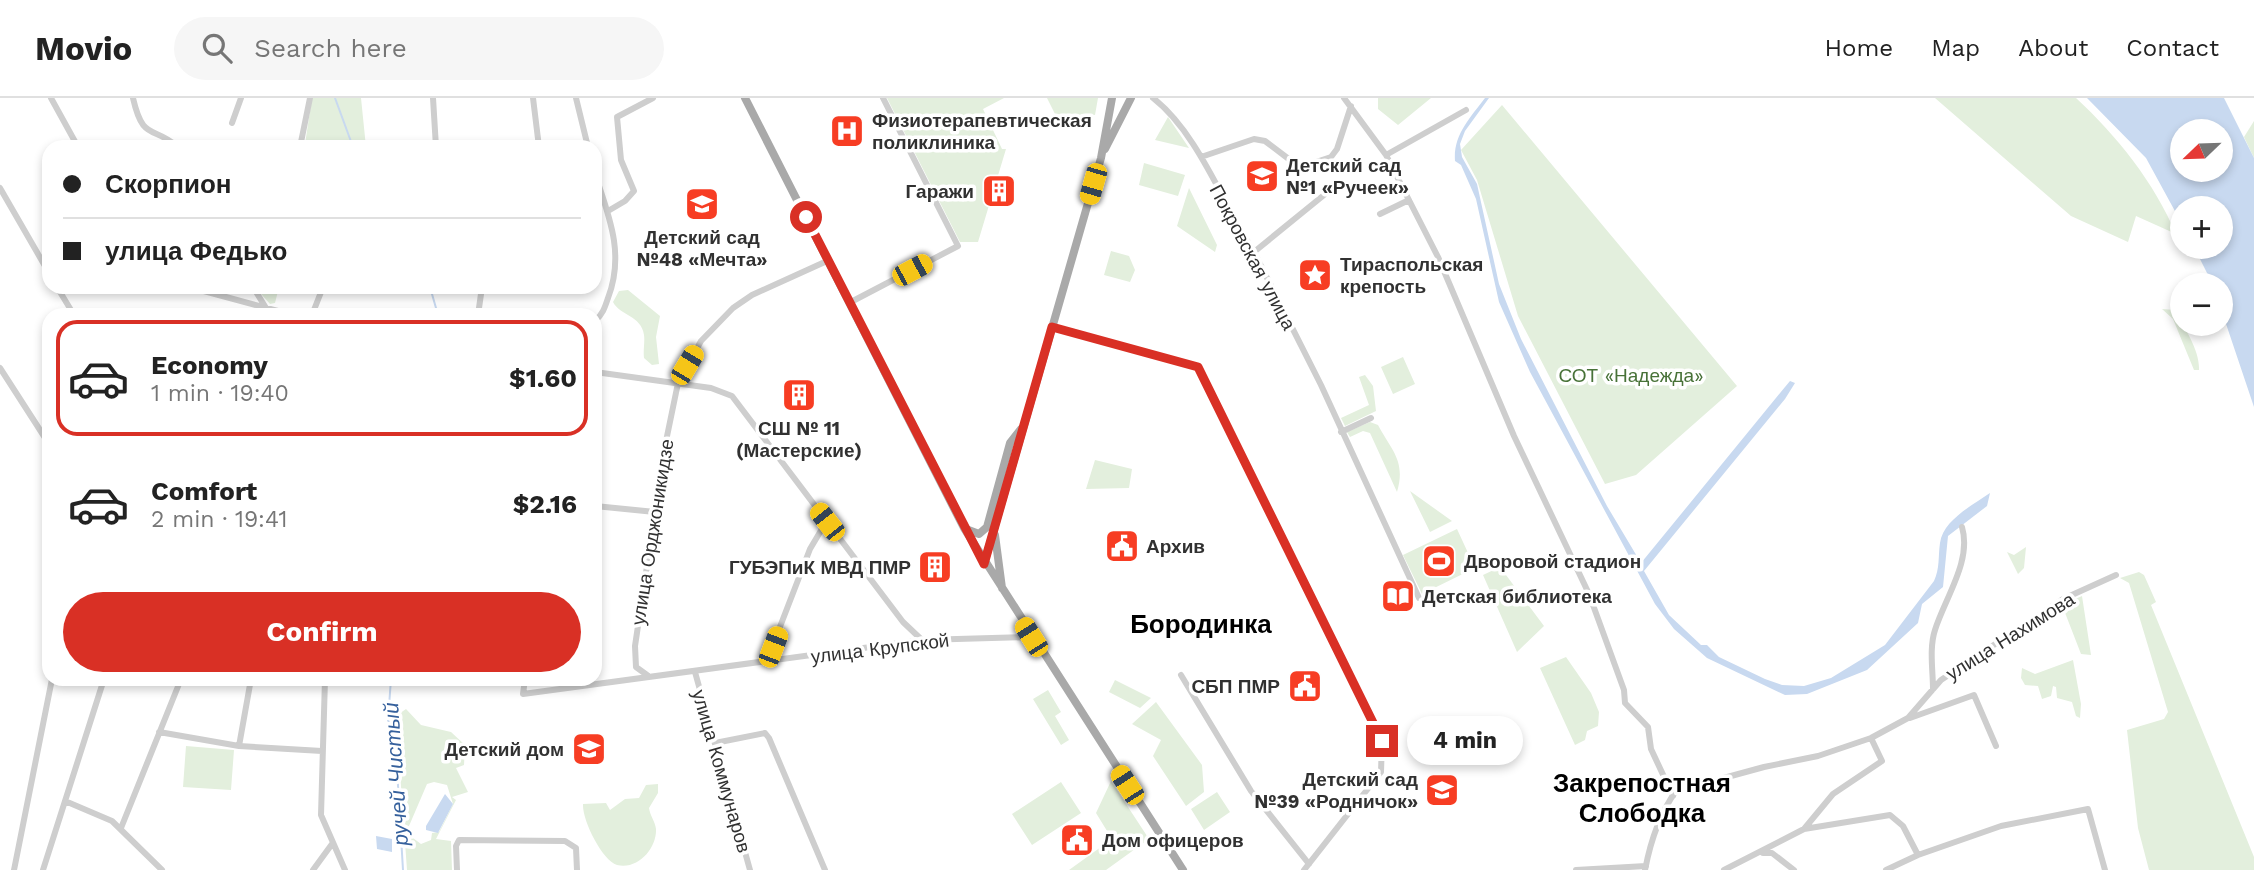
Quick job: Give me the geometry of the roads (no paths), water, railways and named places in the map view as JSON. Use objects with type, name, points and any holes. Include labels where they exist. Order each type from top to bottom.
[{"type":"main road","points":[[745,98],[984,564],[1183,870]]},
{"type":"main road","points":[[1101,158],[1131,98]]},
{"type":"main road","points":[[1112,102],[1115,110],[1125,110]]},
{"type":"main road","points":[[984,564],[1101,158],[1112,102]]},
{"type":"main road","points":[[964,528],[979,534],[987,527],[1010,443],[1023,427]]},
{"type":"main road","points":[[994,529],[1004,595]]},
{"type":"street","points":[[51,98],[75,140]]},
{"type":"street","points":[[133,98],[141,123],[165,140]]},
{"type":"street","points":[[232,123],[241,98]]},
{"type":"street","points":[[301,140],[310,98]]},
{"type":"street","points":[[433,98],[436,140]]},
{"type":"street","points":[[533,98],[538,140]]},
{"type":"street","points":[[576,98],[586,140]]},
{"type":"street","points":[[608,211],[625,201],[634,191],[621,160],[617,117],[653,98]]},
{"type":"street","points":[[849,303],[958,246],[883,98]]},
{"type":"street","name":"Покровская улица","points":[[1153,98],[1167,110],[1201,157],[1242,237],[1254,252],[1318,378],[1339,429],[1419,598]]},
{"type":"street","points":[[1344,98],[1386,156],[1438,257],[1514,436],[1589,594],[1625,690],[1625,703],[1648,727],[1651,749],[1673,796],[1647,854],[1646,868],[1576,870]]},
{"type":"street","points":[[1201,157],[1254,139],[1265,141],[1294,163],[1313,163],[1331,157],[1337,149],[1351,107]]},
{"type":"street","points":[[1386,156],[1466,110]]},
{"type":"street","points":[[0,188],[42,260]]},
{"type":"street","points":[[602,194],[617,255],[613,284],[602,313]]},
{"type":"street","points":[[1254,252],[1324,195]]},
{"type":"street","points":[[1380,214],[1409,200]]},
{"type":"street","name":"улица Орджоникидзе","points":[[647,675],[636,667],[635,646],[678,383],[701,341],[733,308],[752,295],[827,261]]},
{"type":"street","points":[[215,294],[266,308]]},
{"type":"street","points":[[257,294],[266,308]]},
{"type":"street","points":[[1052,327],[1198,367],[1382,741],[1381,772],[1304,870]]},
{"type":"street","points":[[0,368],[42,433]]},
{"type":"street","points":[[602,373],[723,390],[738,401],[903,622],[922,640]]},
{"type":"street","points":[[1339,429],[1371,418]]},
{"type":"street","points":[[602,507],[655,512]]},
{"type":"street","points":[[766,663],[810,549],[827,522]]},
{"type":"street","points":[[1933,691],[1934,631],[1953,587],[1963,552],[1966,540],[1962,527]]},
{"type":"street","name":"улица Нахимова","points":[[1673,796],[1682,789],[1818,756],[1871,738],[1908,718],[1941,680],[2063,599],[2116,575]]},
{"type":"street","name":"улица Крупской","points":[[602,685],[647,675],[695,673],[922,640],[1031,637]]},
{"type":"street","name":"улица Коммунаров","points":[[695,673],[750,870]]},
{"type":"street","points":[[1181,675],[1247,786],[1309,864]]},
{"type":"street","points":[[14,870],[51,686]]},
{"type":"street","points":[[44,870],[102,686]]},
{"type":"street","points":[[121,828],[178,686]]},
{"type":"street","points":[[239,746],[250,686]]},
{"type":"street","points":[[324,686],[321,815],[331,844],[345,870]]},
{"type":"street","name":"улица Крупской","points":[[524,686],[523,694],[594,686]]},
{"type":"street","points":[[1908,718],[1974,695],[1996,746]]},
{"type":"street","points":[[159,732],[247,747],[322,751]]},
{"type":"street","points":[[715,743],[765,733],[825,870]]},
{"type":"street","points":[[1804,829],[1833,794],[1882,761],[1871,738]]},
{"type":"street","points":[[65,801],[98,814],[121,828],[162,870]]},
{"type":"street","points":[[1886,870],[1918,855],[2001,826],[2088,809],[2105,870]]},
{"type":"street","points":[[1724,870],[1804,829],[1890,815],[1903,826],[1918,855]]},
{"type":"street","points":[[457,870],[456,846],[459,840],[565,841],[576,848],[577,870]]},
{"type":"street","points":[[313,870],[331,844]]},
{"type":"street","points":[[1761,853],[1772,853],[1794,870]]},
{"type":"water","points":[[1485,98],[1489,98],[1465,131],[1460,144],[1462,157],[1477,184],[1499,284],[1521,339],[1607,506],[1641,563],[1790,381],[1795,383],[1785,399],[1644,571],[1669,615],[1701,645],[1707,645],[1719,657],[1782,685],[1804,686],[1831,678],[1885,645],[1934,581],[1940,543],[1947,527],[1960,514],[1990,493],[1987,506],[1948,536],[1943,587],[1922,604],[1918,623],[1867,670],[1807,694],[1785,695],[1707,658],[1674,629],[1655,604],[1530,372],[1499,302],[1476,199],[1461,165],[1455,161],[1460,135]]},
{"type":"water","points":[[2087,98],[2224,98],[2254,158],[2254,407],[2230,336],[2233,336],[2233,273],[2207,273],[2200,259],[2233,259],[2233,196],[2170,196],[2170,202],[2146,158]]},
{"type":"water","points":[[445,794],[453,804],[438,833],[426,830],[426,826]]},
{"type":"water","points":[[376,836],[392,839],[392,852],[377,849]]},
{"type":"waterway","name":"ручей Чистый","points":[[335,98],[350,140]]},
{"type":"waterway","name":"ручей Чистый","points":[[432,294],[436,308]]},
{"type":"waterway","name":"ручей Чистый","points":[[390,686],[388,720],[395,735],[403,870]]},
{"type":"place","name":"Физиотерапевтическая поликлиника","points":[[847,131]]},
{"type":"place","name":"Детский сад №1 «Ручеек»","points":[[1262,176]]},
{"type":"place","name":"Гаражи","points":[[999,191]]},
{"type":"place","name":"Детский сад №48 «Мечта»","points":[[702,204]]},
{"type":"place","name":"Тираспольская крепость","points":[[1315,275]]},
{"type":"place","name":"СШ № 11 (Мастерские)","points":[[799,395]]},
{"type":"place","name":"Архив","points":[[1122,546]]},
{"type":"place","name":"Дворовой стадион","points":[[1439,561]]},
{"type":"place","name":"ГУБЭПиК МВД ПМР","points":[[935,567]]},
{"type":"place","name":"Детская библиотека","points":[[1398,596]]},
{"type":"place","name":"СБП ПМР","points":[[1305,686]]},
{"type":"place","name":"Детский дом","points":[[589,749]]},
{"type":"place","name":"Детский сад №39 «Родничок»","points":[[1442,790]]},
{"type":"place","name":"Дом офицеров","points":[[1077,840]]},
{"type":"district","name":"Бородинка","points":[[1201,624]]},
{"type":"district","name":"Закрепостная Слободка","points":[[1642,798]]},
{"type":"park label","name":"СОТ «Надежда»","points":[[1631,375]]}]
